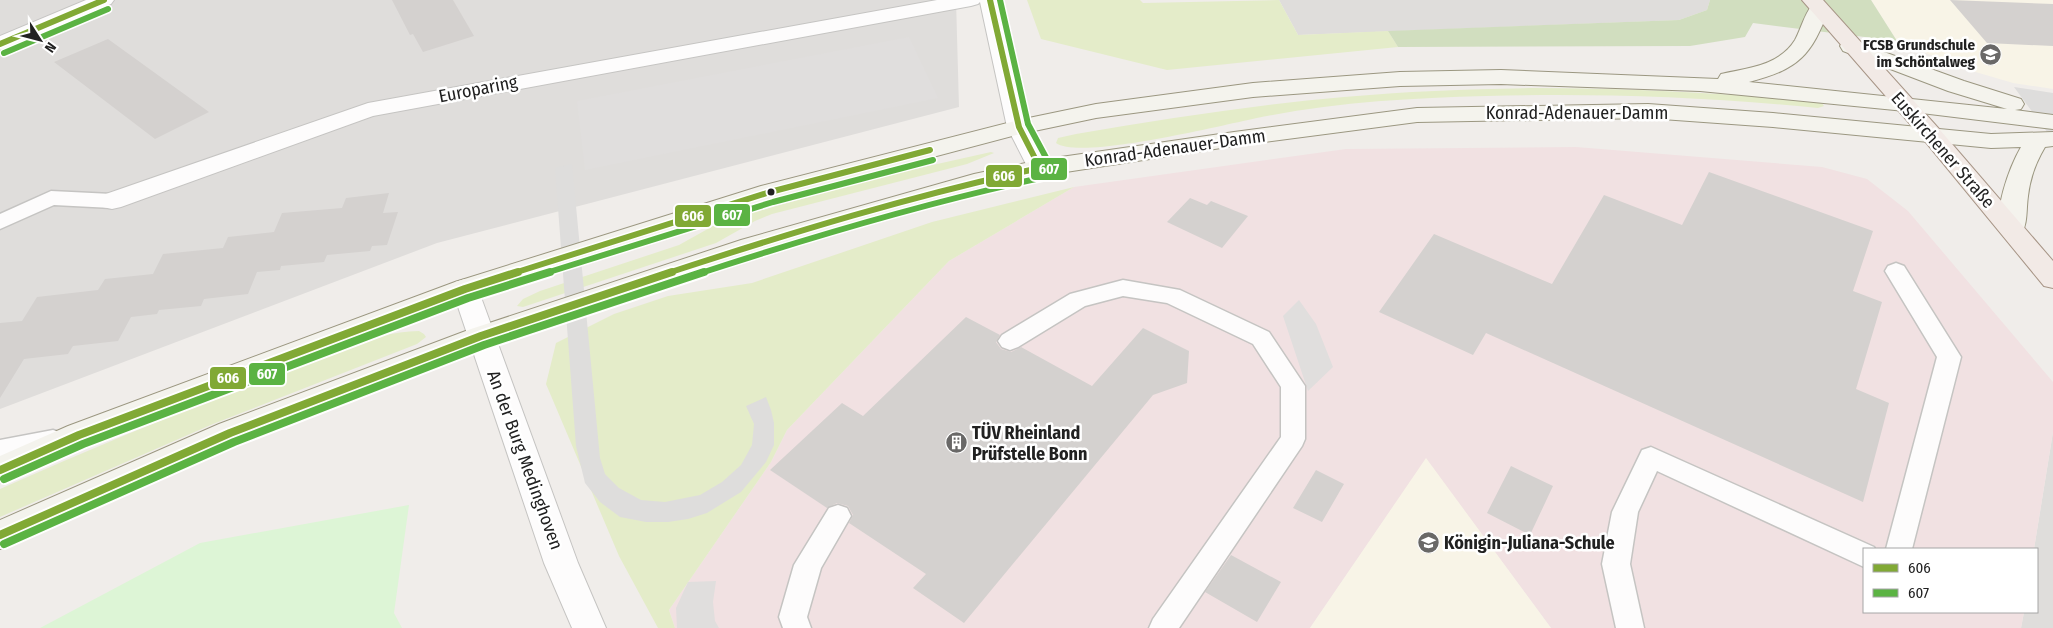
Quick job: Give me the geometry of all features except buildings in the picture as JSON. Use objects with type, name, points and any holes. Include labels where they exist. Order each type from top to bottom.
[{"type":"main road","name":"Euskirchener Straße","points":[[1816,4],[1851,46],[1932,135],[2053,280]]},
{"type":"main road","points":[[1700,84],[1755,74],[1790,58],[1807,39],[1816,4]]},
{"type":"main road","points":[[1851,46],[1956,86],[2053,114]]},
{"type":"main road","name":"Konrad-Adenauer-Damm","points":[[0,470],[79,435],[465,289],[770,192],[1020,127],[1096,111],[1253,90],[1400,79],[1501,77],[1700,84],[1904,104],[2053,122]]},
{"type":"main road","name":"Konrad-Adenauer-Damm","points":[[0,535],[230,433],[480,336],[750,246],[974,182],[1040,168],[1234,139],[1417,115],[1648,111],[1773,120],[1991,141],[2045,140]]},
{"type":"main road","points":[[2012,229],[2014,196],[2018,176],[2026,158],[2045,140]]},
{"type":"street","points":[[0,44],[104,0]]},
{"type":"street","name":"Europaring","points":[[112,201],[368,110],[971,0]]},
{"type":"street","points":[[990,0],[1020,127],[1040,168]]},
{"type":"street","name":"An der Burg Medinghoven","points":[[465,289],[561,563],[589,628]]},
{"type":"lane","name":"Europaring","points":[[0,222],[50,198],[112,201]]},
{"type":"lane","points":[[1896,271],[1949,357],[1899,548]]},
{"type":"lane","points":[[1010,341],[1078,300],[1124,288],[1172,296],[1261,338],[1293,386],[1294,439],[1163,628]]},
{"type":"lane","points":[[0,450],[79,435]]},
{"type":"lane","points":[[1630,628],[1616,564],[1625,512],[1651,457],[1863,555]]},
{"type":"lane","points":[[797,628],[793,617],[808,565],[838,516]]},
{"type":"shaded area","points":[[0,0],[956,0],[959,107],[437,243],[0,409]]},
{"type":"shaded area","points":[[1279,0],[1710,0],[1707,10],[1679,20],[1298,35]]},
{"type":"shaded area","name":"FCSB Grundschule im Schöntalweg","points":[[1871,0],[2053,0],[2053,89],[2013,83],[1962,68],[1897,41]]},
{"type":"shaded area","points":[[909,37],[938,98],[585,170],[577,101]]},
{"type":"shaded area","points":[[1576,147],[1822,167],[1867,179],[1908,211],[2053,382],[2053,432],[2034,548],[1863,548],[1863,613],[2024,613],[2021,628],[1551,628],[1426,459],[1310,628],[675,628],[669,610],[771,462],[787,430],[949,261],[1074,187],[1346,149]]},
{"type":"shaded area","points":[[1299,300],[1316,324],[1333,367],[1308,391],[1283,316]]},
{"type":"shaded area","points":[[2053,432],[2053,628],[2021,628],[2024,613],[2038,613],[2038,548],[2034,548]]},
{"type":"shaded area","name":"Königin-Juliana-Schule","points":[[1426,458],[1551,628],[1310,628]]},
{"type":"shaded area","points":[[716,581],[713,602],[715,621],[719,628],[677,628],[676,608],[688,582]]},
{"type":"green space","points":[[1027,0],[1140,0],[1143,3],[1279,0],[1298,35],[1388,31],[1398,47],[1167,70],[1041,39]]},
{"type":"green space","points":[[1710,0],[1871,0],[1897,41],[1753,23],[1745,37],[1690,46],[1398,47],[1388,31],[1679,20],[1707,10]]},
{"type":"green space","points":[[1534,88],[1708,93],[1821,102],[1824,106],[1818,108],[1735,101],[1611,96],[1528,95],[1431,98],[1376,101],[1294,111],[1124,144],[1071,147],[1056,143],[1058,138],[1076,134],[1277,104],[1391,93]]},
{"type":"green space","points":[[991,152],[994,153],[967,164],[772,214],[755,221],[716,243],[523,307],[517,306],[523,299],[540,291],[679,245],[722,221],[888,175]]},
{"type":"green space","points":[[1074,187],[949,261],[787,430],[771,462],[669,610],[675,628],[658,628],[619,556],[546,384],[556,343],[614,314],[668,296],[752,283],[932,222]]},
{"type":"green space","points":[[419,331],[426,337],[417,344],[213,424],[0,517],[0,489],[136,430],[345,347],[381,336]]},
{"type":"green space","points":[[409,505],[394,613],[402,628],[40,628],[200,543]]},
{"type":"pier","points":[[2014,87],[2053,93],[2053,140]]},
{"type":"pier","points":[[572,164],[600,458],[605,474],[619,488],[641,500],[665,502],[700,495],[722,482],[741,465],[752,445],[754,424],[746,406],[766,397],[774,423],[774,445],[766,462],[741,492],[707,513],[688,519],[668,522],[646,522],[620,517],[600,502],[585,483],[576,446],[555,168]]},
{"type":"transit line","name":"606","points":[[0,44],[104,0]]},
{"type":"transit line","name":"606","points":[[0,535],[230,433],[481,336],[750,246],[974,182],[1040,168],[1019,127],[990,0]]},
{"type":"transit line","name":"607","points":[[4,544],[234,442],[484,345],[753,256],[976,192],[1045,177],[1049,172],[1050,165],[1028,124],[1000,0]]},
{"type":"transit line","name":"607","points":[[4,53],[108,9]]},
{"type":"transit line","name":"606","points":[[0,470],[79,435],[465,289],[770,192],[930,150]]},
{"type":"transit line","name":"607","points":[[4,479],[83,444],[468,298],[773,202],[933,160]]},
{"type":"place","name":"FCSB Grundschule im Schöntalweg","points":[[1991,54]]},
{"type":"place","name":"TÜV Rheinland Prüfstelle Bonn","points":[[956,443]]},
{"type":"place","name":"Königin-Juliana-Schule","points":[[1428,543]]}]
